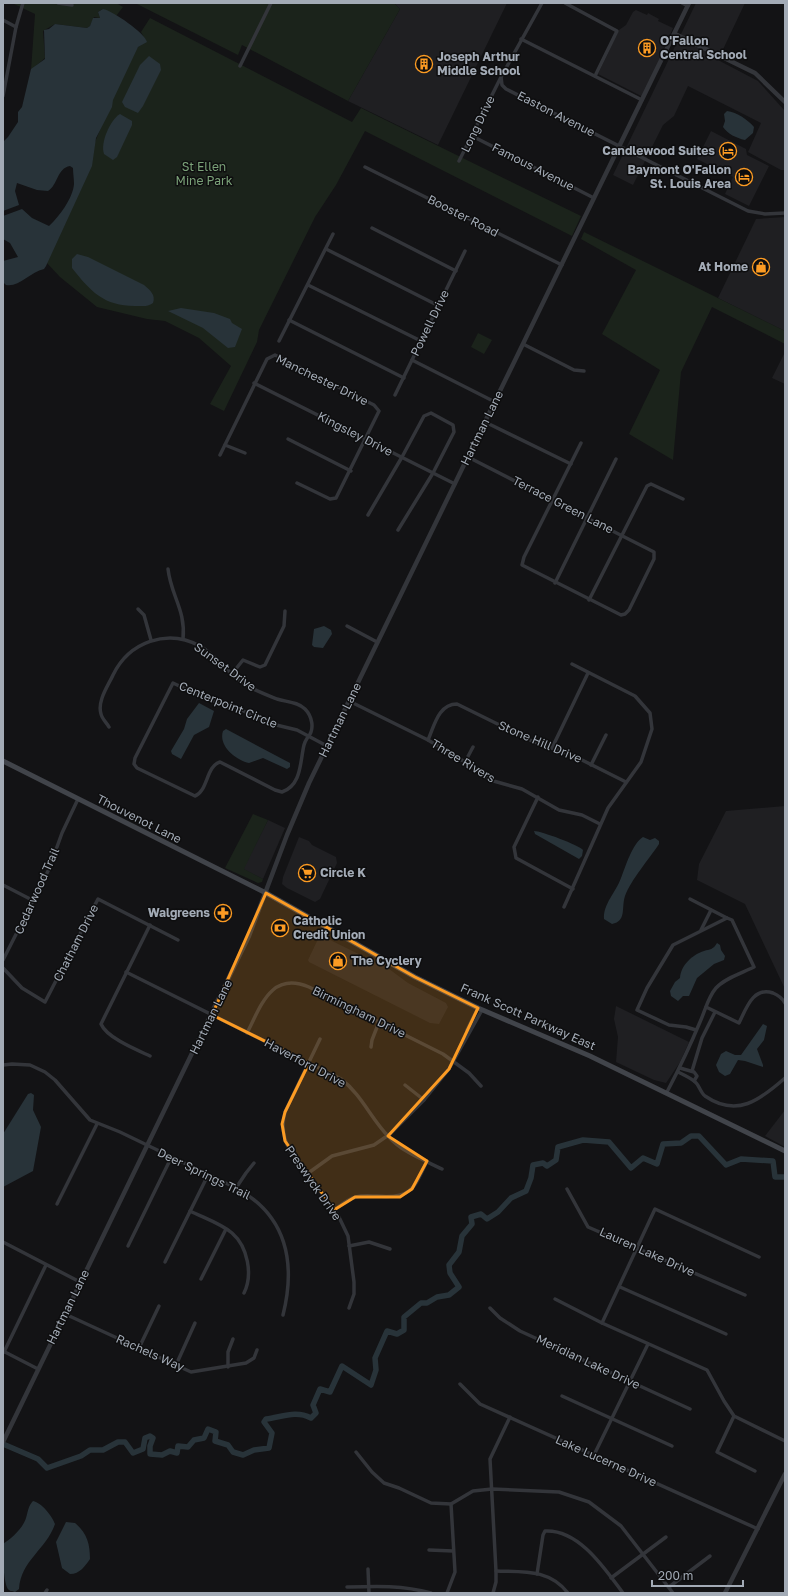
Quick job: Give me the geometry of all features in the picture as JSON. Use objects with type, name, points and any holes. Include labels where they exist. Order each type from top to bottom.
[{"type":"main road","name":"Thouvenot Lane","points":[[3,761],[266,894]]},
{"type":"main road","name":"Frank Scott Parkway East","points":[[266,894],[410,974],[480,1009],[590,1056],[667,1092],[785,1151]]},
{"type":"street","points":[[3,96],[22,3]]},
{"type":"street","points":[[58,3],[72,5]]},
{"type":"street","points":[[240,66],[271,3]]},
{"type":"street","name":"Long Drive","points":[[459,161],[501,77],[542,3]]},
{"type":"street","points":[[565,3],[617,31],[595,76]]},
{"type":"street","points":[[682,3],[689,5]]},
{"type":"street","name":"Hartman Lane","points":[[3,1442],[250,936],[289,830],[327,746],[689,5]]},
{"type":"street","points":[[3,20],[16,27]]},
{"type":"street","points":[[675,34],[755,73],[785,102]]},
{"type":"street","points":[[521,39],[642,100]]},
{"type":"street","points":[[3,66],[8,68]]},
{"type":"street","name":"Easton Avenue","points":[[501,77],[502,85],[506,89],[748,211],[765,214],[785,213]]},
{"type":"street","name":"Famous Avenue","points":[[472,136],[594,198]]},
{"type":"street","name":"Booster Road","points":[[365,166],[562,265]]},
{"type":"street","points":[[372,228],[456,271]]},
{"type":"street","points":[[279,340],[333,234]]},
{"type":"street","points":[[326,249],[439,306]]},
{"type":"street","name":"Powell Drive","points":[[395,396],[465,251]]},
{"type":"street","points":[[308,285],[421,342]]},
{"type":"street","points":[[289,320],[404,378]]},
{"type":"street","points":[[523,344],[574,370],[584,371]]},
{"type":"street","name":"Manchester Drive","points":[[220,456],[254,383],[267,359],[275,355],[378,407],[380,411],[379,415],[366,440]]},
{"type":"street","points":[[412,360],[495,402]]},
{"type":"street","name":"Kingsley Drive","points":[[254,383],[455,484]]},
{"type":"street","points":[[368,515],[424,416],[431,413],[452,423],[454,430],[433,473],[398,530]]},
{"type":"street","points":[[485,422],[571,464]]},
{"type":"street","points":[[288,439],[351,471]]},
{"type":"street","points":[[297,483],[334,500],[339,495],[366,440]]},
{"type":"street","points":[[581,443],[522,565],[589,600],[647,486],[650,484],[656,486],[683,499]]},
{"type":"street","points":[[225,445],[245,453]]},
{"type":"street","name":"Terrace Green Lane","points":[[468,458],[650,548],[655,555],[625,614],[621,615],[589,600]]},
{"type":"street","points":[[555,583],[616,459]]},
{"type":"street","points":[[168,569],[172,590],[182,612],[183,640]]},
{"type":"street","points":[[109,727],[101,715],[100,704],[117,665],[130,651],[152,640],[144,615],[138,610]]},
{"type":"street","points":[[231,675],[243,660],[260,667],[265,665],[284,626],[285,611]]},
{"type":"street","points":[[347,626],[377,642]]},
{"type":"street","name":"Sunset Drive","points":[[152,640],[167,638],[183,640],[200,647],[231,675],[246,685],[261,693],[296,703],[305,709],[310,717],[312,725],[309,737]]},
{"type":"street","points":[[564,907],[600,824],[608,808],[637,769],[648,746],[652,729],[650,713],[635,696],[572,664]]},
{"type":"street","points":[[552,748],[588,673]]},
{"type":"street","name":"Centerpoint Circle","points":[[309,737],[304,743],[302,764],[298,775],[288,788],[282,792],[275,790],[220,762],[214,765],[200,793],[193,796],[136,768],[134,764],[137,753],[173,683],[209,700],[231,705],[268,723],[297,730],[327,746]]},
{"type":"street","name":"Three Rivers","points":[[349,701],[428,740],[490,780],[522,789],[559,810],[582,815],[600,824]]},
{"type":"street","name":"Stone Hill Drive","points":[[428,740],[443,708],[450,704],[456,704],[532,741],[572,755],[626,782]]},
{"type":"street","points":[[592,765],[606,735]]},
{"type":"street","points":[[464,762],[473,747]]},
{"type":"street","points":[[538,797],[514,847],[514,854],[521,861],[573,889]]},
{"type":"street","name":"Cedarwood Trail","points":[[3,960],[49,869],[62,833],[78,799]]},
{"type":"street","points":[[3,885],[34,901]]},
{"type":"street","points":[[667,1092],[679,1070],[711,995],[719,985],[754,967],[732,920],[690,899]]},
{"type":"street","name":"Chatham Drive","points":[[3,968],[22,988],[45,1002],[98,900],[178,940]]},
{"type":"street","points":[[701,930],[711,910]]},
{"type":"street","points":[[696,1030],[686,1026],[669,1025],[637,1010],[647,988],[673,945],[727,918]]},
{"type":"street","points":[[150,925],[102,1024],[107,1032],[150,1056]]},
{"type":"street","name":"Haverford Drive","points":[[126,972],[341,1080],[351,1087],[388,1136],[396,1144],[442,1169]]},
{"type":"street","name":"Birmingham Drive","points":[[247,1033],[265,997],[276,988],[292,983],[309,987],[453,1060],[469,1073],[481,1086]]},
{"type":"street","points":[[706,1007],[739,1023],[749,1002],[759,992],[768,991],[777,994],[785,1003]]},
{"type":"street","points":[[307,1174],[335,1154],[374,1145],[388,1136],[424,1100],[449,1069],[468,1033],[467,1030],[480,1009]]},
{"type":"street","points":[[692,1071],[702,1038],[715,1012]]},
{"type":"street","points":[[372,1047],[372,1040],[379,1022]]},
{"type":"street","name":"Preswyck Drive","points":[[320,1039],[285,1112],[282,1124],[286,1144],[334,1210],[348,1236],[354,1294],[349,1308]]},
{"type":"street","points":[[3,1065],[12,1064],[30,1066],[45,1072],[64,1089],[84,1114],[97,1124],[57,1204]]},
{"type":"street","points":[[679,1070],[689,1072],[692,1071],[697,1076],[694,1080]]},
{"type":"street","points":[[679,1070],[694,1080],[704,1095],[718,1103],[734,1106],[753,1102],[785,1078]]},
{"type":"street","points":[[405,1085],[424,1100]]},
{"type":"street","name":"Deer Springs Trail","points":[[97,1124],[120,1132],[171,1158],[236,1188],[252,1197],[262,1206],[273,1220],[282,1237],[288,1259],[290,1275],[288,1295],[283,1315]]},
{"type":"street","points":[[128,1246],[171,1158]]},
{"type":"street","points":[[334,1210],[355,1197],[390,1197],[407,1194],[418,1180],[427,1161]]},
{"type":"street","points":[[236,1188],[254,1164]]},
{"type":"street","points":[[165,1262],[208,1175]]},
{"type":"street","name":"Lauren Lake Drive","points":[[567,1189],[588,1227],[745,1295]]},
{"type":"street","points":[[602,1323],[638,1249],[655,1209],[759,1257]]},
{"type":"street","points":[[190,1211],[226,1229],[238,1240],[247,1262],[248,1286],[244,1293]]},
{"type":"street","points":[[201,1279],[226,1229]]},
{"type":"street","points":[[3,1242],[80,1282]]},
{"type":"street","points":[[349,1246],[369,1242],[390,1249]]},
{"type":"street","points":[[38,1369],[4,1352],[46,1265]]},
{"type":"street","points":[[620,1287],[726,1334]]},
{"type":"street","points":[[555,1299],[602,1323],[707,1370],[734,1416],[785,1441]]},
{"type":"street","points":[[139,1348],[159,1306]]},
{"type":"street","name":"Meridian Lake Drive","points":[[490,1308],[500,1318],[520,1330],[690,1409]]},
{"type":"street","name":"Rachels Way","points":[[65,1314],[191,1372],[228,1367],[250,1361],[254,1358],[257,1350]]},
{"type":"street","points":[[176,1365],[195,1323]]},
{"type":"street","points":[[228,1367],[228,1352],[233,1339]]},
{"type":"street","points":[[594,1455],[648,1344]]},
{"type":"street","name":"Lake Lucerne Drive","points":[[460,1384],[480,1404],[758,1529]]},
{"type":"street","points":[[562,1396],[672,1446]]},
{"type":"street","points":[[734,1416],[717,1452],[755,1471]]},
{"type":"street","points":[[493,1593],[496,1582],[496,1571],[490,1459],[510,1417]]},
{"type":"street","points":[[356,1452],[372,1472],[384,1483],[432,1503],[451,1504],[473,1491],[492,1489],[559,1492],[589,1502],[615,1520],[644,1554],[673,1593]]},
{"type":"street","points":[[725,1593],[785,1474]]},
{"type":"street","points":[[447,1593],[455,1572],[451,1504]]},
{"type":"street","points":[[538,1574],[543,1535],[545,1531],[550,1531],[568,1537],[585,1548],[623,1593]]},
{"type":"street","points":[[611,1578],[666,1537]]},
{"type":"street","points":[[429,1550],[453,1551]]},
{"type":"street","points":[[669,1587],[710,1556]]},
{"type":"street","points":[[368,1569],[369,1593]]},
{"type":"street","points":[[496,1571],[538,1574],[554,1579],[568,1593]]},
{"type":"street","points":[[347,1587],[385,1585],[414,1588],[431,1593]]},
{"type":"highlighted area","points":[[266,893],[415,977],[478,1008],[449,1069],[388,1136],[427,1161],[412,1189],[400,1197],[355,1197],[334,1210],[285,1141],[282,1124],[285,1112],[309,1063],[212,1015]]},
{"type":"shaded area","points":[[394,3],[507,3],[438,145],[348,101],[400,9]]},
{"type":"shaded area","points":[[696,3],[745,3],[718,60],[758,81],[785,111],[785,170],[781,170],[748,152],[761,123],[688,86],[674,116],[663,125],[633,185],[613,175]]},
{"type":"shaded area","points":[[103,9],[128,23],[141,33],[147,42],[138,47],[113,100],[112,107],[96,138],[92,166],[46,266],[44,269],[34,273],[20,282],[6,285],[3,282],[3,261],[18,257],[10,243],[3,239],[3,216],[22,209],[32,218],[49,226],[65,207],[71,195],[74,184],[73,168],[70,166],[62,170],[54,185],[48,191],[37,190],[17,183],[15,191],[19,205],[3,211],[3,142],[18,122],[18,112],[22,107],[31,69],[45,59],[44,30],[49,29],[55,24],[87,28],[90,26],[93,18],[100,18],[98,12]]},
{"type":"shaded area","points":[[636,10],[647,15],[648,13],[659,19],[658,21],[673,28],[643,97],[598,74],[619,30],[626,25],[633,12]]},
{"type":"shaded area","points":[[149,56],[160,64],[161,70],[138,113],[125,107],[122,102],[140,65]]},
{"type":"shaded area","points":[[727,111],[742,117],[754,127],[753,133],[745,140],[732,135],[723,127],[725,121],[724,114]]},
{"type":"shaded area","points":[[120,114],[132,121],[132,125],[117,157],[113,160],[104,154],[103,144],[109,126]]},
{"type":"shaded area","points":[[711,131],[746,149],[747,155],[769,166],[749,206],[725,194],[733,177],[697,159]]},
{"type":"shaded area","points":[[785,217],[785,331],[718,298],[756,219]]},
{"type":"shaded area","points":[[77,254],[88,257],[144,285],[153,295],[153,303],[146,306],[126,306],[108,301],[100,296],[86,284],[72,268],[72,259]]},
{"type":"shaded area","points":[[181,308],[214,313],[230,319],[232,323],[242,329],[235,347],[228,348],[203,328],[168,311]]},
{"type":"shaded area","points":[[785,352],[785,384],[772,378]]},
{"type":"shaded area","points":[[324,626],[331,630],[332,634],[323,648],[314,647],[312,645],[314,629]]},
{"type":"shaded area","points":[[199,703],[214,711],[209,727],[194,735],[181,759],[172,754],[171,751],[184,729],[187,719]]},
{"type":"shaded area","points":[[226,729],[290,763],[290,767],[287,769],[263,758],[249,763],[239,759],[229,752],[223,742],[223,731]]},
{"type":"shaded area","points":[[785,806],[785,989],[745,904],[697,880],[699,864],[726,811]]},
{"type":"shaded area","points":[[268,820],[285,828],[263,879],[243,869]]},
{"type":"shaded area","points":[[534,831],[575,845],[583,850],[582,856],[579,859],[535,834]]},
{"type":"shaded area","points":[[299,837],[309,841],[312,845],[336,857],[337,863],[320,899],[315,902],[282,884],[283,877]]},
{"type":"shaded area","points":[[643,837],[650,840],[655,838],[659,841],[659,844],[628,890],[625,896],[622,917],[620,920],[612,924],[604,919],[606,908],[619,883],[633,850],[639,840]]},
{"type":"shaded area","points":[[320,935],[389,969],[408,983],[446,1003],[448,1007],[439,1024],[430,1023],[309,962],[308,960]]},
{"type":"shaded area","points":[[717,943],[720,945],[725,956],[724,960],[714,964],[697,978],[689,996],[683,996],[678,1001],[671,996],[670,991],[675,982],[680,978],[682,969],[688,961],[700,953],[713,948]]},
{"type":"shaded area","points":[[616,1006],[689,1042],[680,1062],[666,1083],[654,1080],[616,1062],[618,1037],[614,1019]]},
{"type":"shaded area","points":[[763,1024],[767,1026],[764,1040],[757,1049],[763,1067],[738,1060],[730,1074],[725,1076],[719,1072],[716,1065],[721,1054],[726,1051],[735,1055],[741,1055]]},
{"type":"shaded area","points":[[31,1093],[34,1095],[33,1110],[41,1127],[33,1171],[3,1187],[3,1134],[28,1094]]},
{"type":"shaded area","points":[[785,1110],[785,1147],[765,1136]]},
{"type":"shaded area","points":[[33,1501],[40,1504],[46,1510],[52,1517],[55,1524],[46,1541],[24,1570],[19,1589],[15,1592],[9,1590],[7,1587],[4,1568],[3,1544],[20,1529]]},
{"type":"shaded area","points":[[66,1522],[75,1523],[79,1527],[87,1539],[89,1548],[90,1559],[82,1569],[74,1574],[70,1574],[62,1568],[56,1542]]},
{"type":"green space","points":[[12,3],[116,3],[123,7],[116,16],[103,9],[98,12],[100,18],[94,17],[90,26],[87,28],[55,24],[43,31],[45,58],[31,70],[35,14]]},
{"type":"green space","points":[[135,3],[394,3],[400,9],[348,101],[242,45],[238,55]]},
{"type":"green space","name":"St Ellen Mine Park","points":[[150,18],[352,122],[361,108],[581,216],[572,236],[365,131],[336,185],[315,217],[259,330],[257,342],[224,411],[210,404],[231,366],[199,338],[165,321],[147,319],[97,307],[60,277],[46,262],[113,98],[137,48],[146,41],[141,32]]},
{"type":"green space","points":[[584,232],[785,331],[785,344],[712,307],[681,372],[673,460],[629,434],[660,370],[602,334],[636,270],[581,239]]},
{"type":"green space","points":[[478,333],[492,340],[484,354],[471,347]]},
{"type":"green space","points":[[253,814],[268,820],[244,869],[263,879],[262,882],[258,883],[225,868]]},
{"type":"waterway","points":[[3,1444],[38,1459],[47,1468],[81,1456],[90,1450],[103,1450],[118,1442],[125,1442],[133,1453],[143,1449],[145,1438],[150,1436],[153,1438],[150,1446],[150,1454],[162,1455],[170,1451],[177,1453],[178,1446],[188,1447],[194,1440],[204,1438],[208,1429],[216,1432],[215,1441],[228,1445],[233,1452],[243,1455],[254,1450],[269,1448],[272,1433],[264,1422],[266,1419],[294,1414],[300,1414],[311,1418],[316,1413],[313,1405],[320,1389],[330,1392],[342,1366],[371,1385],[376,1370],[375,1358],[387,1331],[397,1334],[404,1330],[404,1317],[421,1303],[427,1303],[437,1297],[449,1295],[459,1287],[450,1273],[449,1265],[459,1252],[462,1236],[472,1224],[471,1217],[481,1214],[487,1219],[498,1212],[511,1198],[526,1191],[531,1178],[533,1165],[543,1163],[547,1166],[556,1160],[558,1147],[583,1140],[609,1142],[631,1168],[643,1158],[657,1164],[663,1144],[681,1143],[691,1136],[699,1136],[726,1165],[741,1159],[773,1161],[775,1177],[785,1177]]},
{"type":"place","name":"O'Fallon Central School","points":[[647,48]]},
{"type":"place","name":"Joseph Arthur Middle School","points":[[424,64]]},
{"type":"place","name":"Candlewood Suites","points":[[728,151]]},
{"type":"place","name":"Baymont O'Fallon St. Louis Area","points":[[744,177]]},
{"type":"place","name":"At Home","points":[[761,267]]},
{"type":"place","name":"Circle K","points":[[307,873]]},
{"type":"place","name":"Walgreens","points":[[223,913]]},
{"type":"place","name":"Catholic Credit Union","points":[[280,928]]},
{"type":"place","name":"The Cyclery","points":[[338,961]]}]
